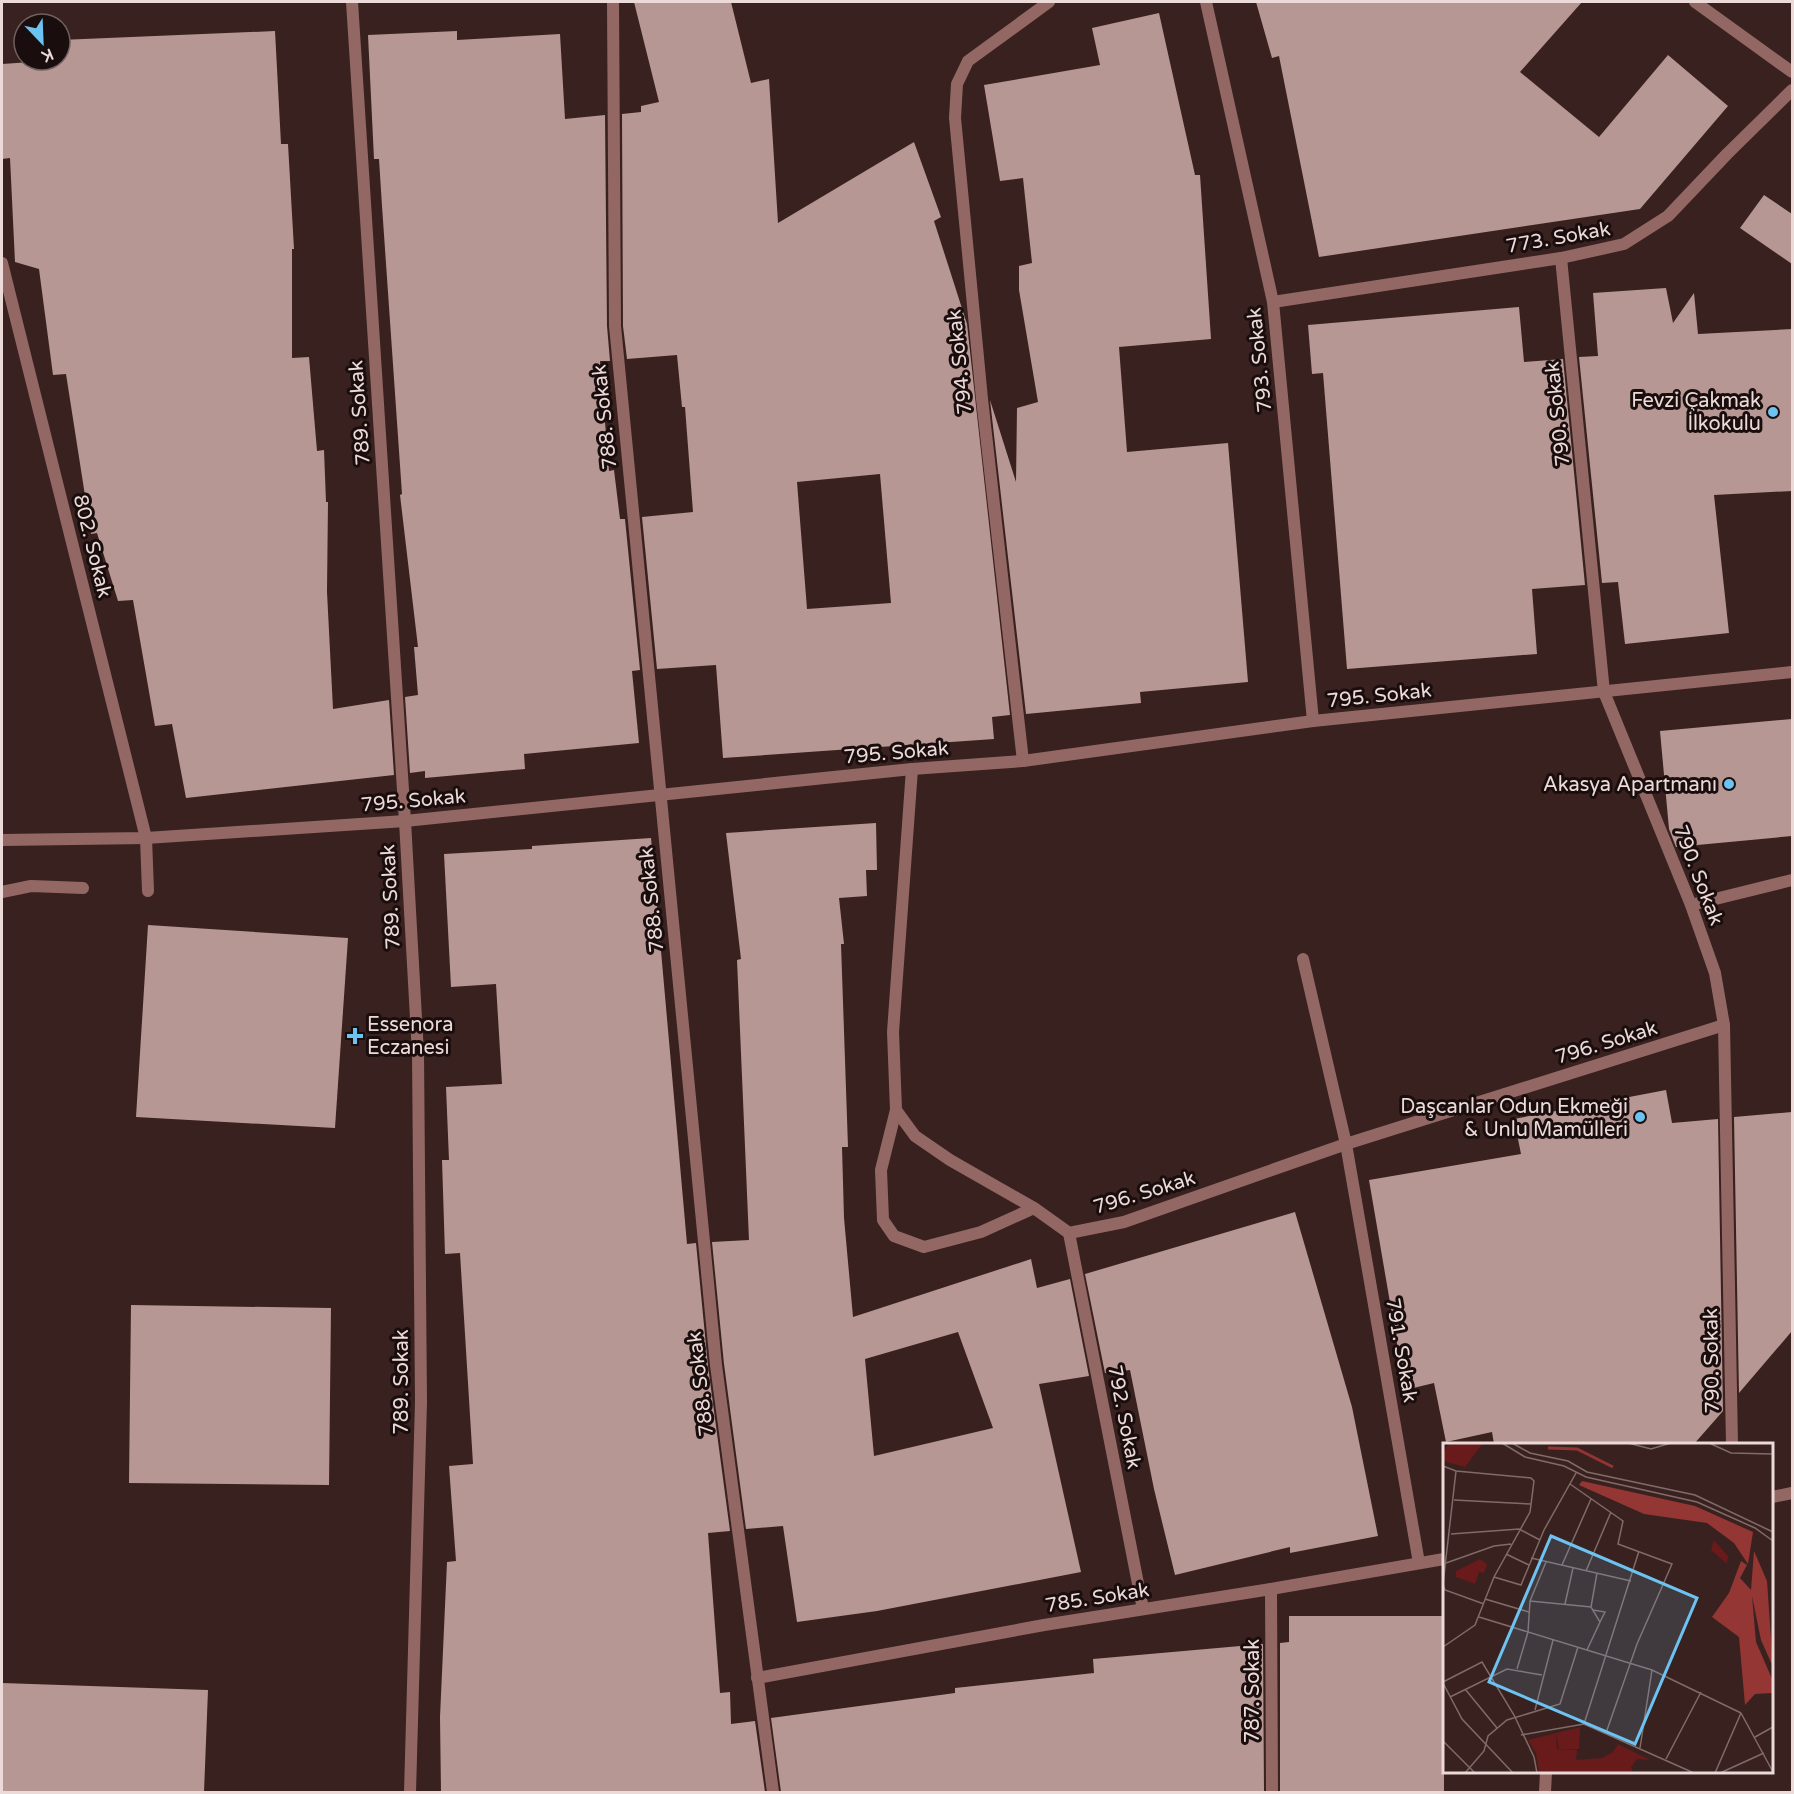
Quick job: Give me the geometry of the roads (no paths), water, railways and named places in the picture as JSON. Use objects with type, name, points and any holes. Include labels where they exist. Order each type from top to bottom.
[{"type":"street","name":"789. Sokak","points":[[352,2],[418,1054],[421,1390],[410,1792]]},
{"type":"street","name":"788. Sokak","points":[[613,2],[615,326],[716,1365],[773,1792]]},
{"type":"street","name":"794. Sokak","points":[[1023,761],[983,411],[955,118],[957,84],[968,61],[1049,2]]},
{"type":"street","name":"793. Sokak","points":[[1206,2],[1273,302],[1313,721]]},
{"type":"street","points":[[1695,2],[1792,72]]},
{"type":"street","name":"773. Sokak","points":[[1273,302],[1561,258],[1624,244],[1668,216],[1792,90]]},
{"type":"street","name":"790. Sokak","points":[[1561,258],[1604,692],[1691,905],[1715,973],[1724,1025],[1732,1443]]},
{"type":"street","name":"802. Sokak","points":[[2,263],[146,838],[148,891]]},
{"type":"street","name":"795. Sokak","points":[[2,840],[146,838],[405,821],[912,769],[1023,761],[1313,721],[1792,672]]},
{"type":"street","points":[[912,769],[893,1032],[896,1110],[881,1170],[883,1220],[894,1236],[924,1247],[981,1232],[1034,1208]]},
{"type":"street","points":[[1691,905],[1792,880]]},
{"type":"street","points":[[2,892],[31,886],[83,888]]},
{"type":"street","name":"791. Sokak","points":[[1303,959],[1346,1144],[1419,1563]]},
{"type":"street","name":"796. Sokak","points":[[1069,1233],[1124,1222],[1346,1144],[1724,1025]]},
{"type":"street","points":[[896,1110],[915,1136],[959,1166],[1034,1208],[1069,1233]]},
{"type":"street","name":"792. Sokak","points":[[1069,1233],[1143,1609]]},
{"type":"street","points":[[1773,1497],[1792,1493]]},
{"type":"street","name":"785. Sokak","points":[[757,1678],[1044,1625],[1271,1589],[1443,1558]]},
{"type":"street","name":"787. Sokak","points":[[1271,1589],[1272,1792]]},
{"type":"street","points":[[1545,1792],[1546,1773]]},
{"type":"place","name":"Fevzi Çakmak İlkokulu","points":[[1773,412]]},
{"type":"place","name":"Akasya Apartmanı","points":[[1729,784]]},
{"type":"place","name":"Essenora Eczanesi","points":[[355,1036]]},
{"type":"place","name":"Daşcanlar Odun Ekmeği & Unlu Mamülleri","points":[[1640,1117]]}]
